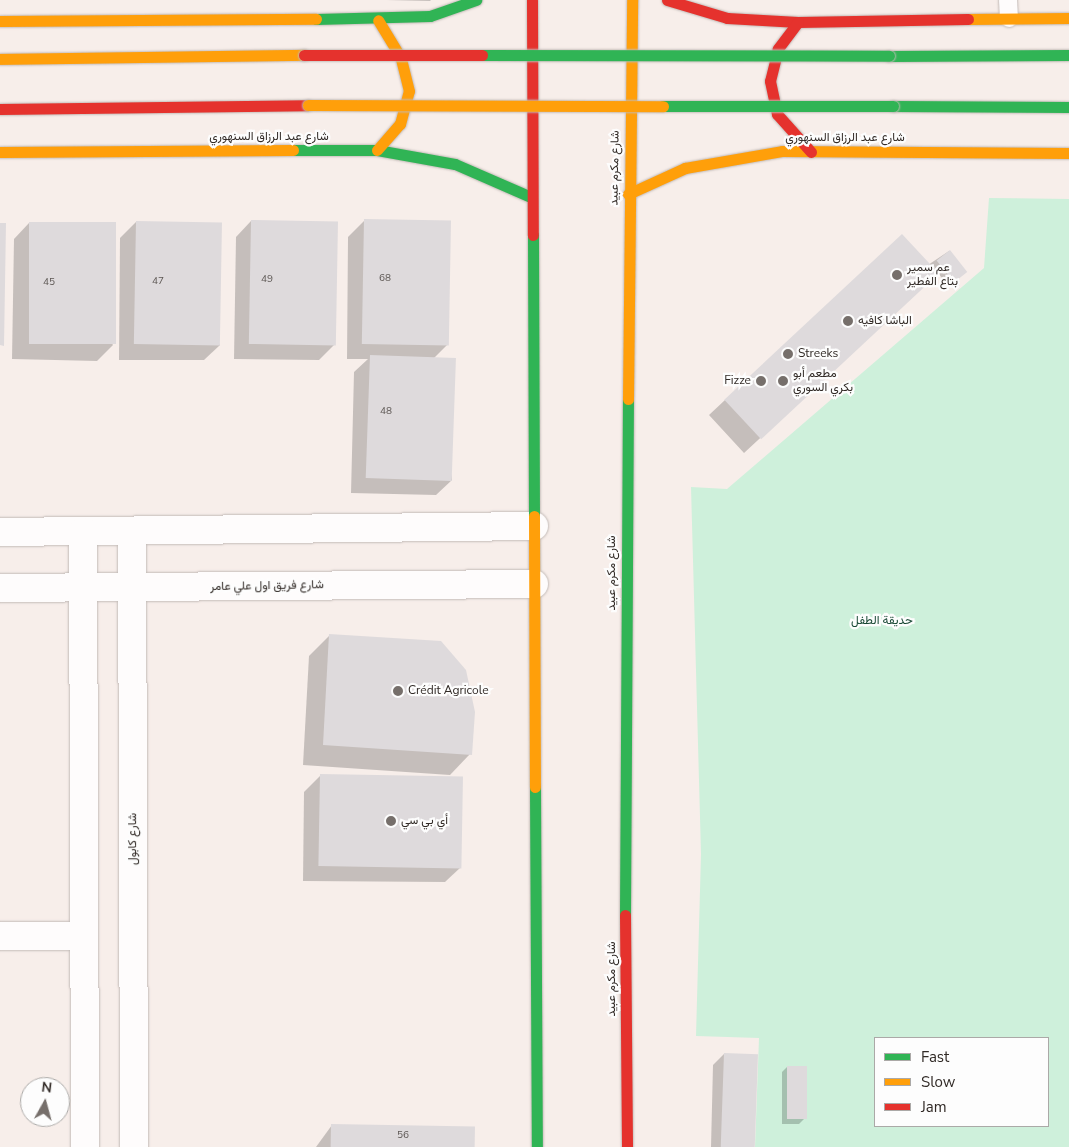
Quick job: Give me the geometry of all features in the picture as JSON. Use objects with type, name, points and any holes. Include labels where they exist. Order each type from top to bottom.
[{"type":"street","points":[[0,21],[378,20],[430,16],[476,0]]},
{"type":"street","points":[[532,0],[531,197],[537,1147]]},
{"type":"street","name":"شارع مكرم عبيد","points":[[627,1147],[628,194],[632,0]]},
{"type":"street","points":[[667,0],[727,18],[798,22],[1069,18]]},
{"type":"street","points":[[377,150],[400,124],[409,91],[401,58],[378,20]]},
{"type":"street","points":[[798,22],[778,49],[770,81],[777,114],[811,152]]},
{"type":"street","points":[[0,59],[1069,55]]},
{"type":"street","points":[[0,109],[1069,107]]},
{"type":"street","name":"شارع عبد الرزاق السنهوري","points":[[0,152],[377,150],[455,164],[531,197]]},
{"type":"street","name":"شارع عبد الرزاق السنهوري","points":[[628,194],[656,178],[715,160],[811,152],[1069,153]]},
{"type":"street","points":[[0,532],[534,526]]},
{"type":"street","points":[[83,532],[85,1147]]},
{"type":"street","name":"شارع كابول","points":[[132,532],[134,1147]]},
{"type":"street","name":"شارع فريق اول علي عامر","points":[[0,588],[534,584]]},
{"type":"street","points":[[0,936],[84,936]]},
{"type":"lane","points":[[1008,0],[1009,18]]},
{"type":"green space","name":"حديقة الطفل","points":[[989,198],[1069,199],[1069,1147],[755,1147],[759,1038],[696,1036],[701,854],[691,487],[727,489],[984,268]]},
{"type":"building","points":[[364,219],[451,221],[449,345],[362,344]]},
{"type":"building","points":[[251,220],[338,222],[336,345],[249,344]]},
{"type":"building","points":[[136,221],[222,223],[220,345],[134,344]]},
{"type":"building","points":[[29,222],[116,222],[116,344],[29,344]]},
{"type":"building","points":[[0,223],[6,223],[4,346],[0,345]]},
{"type":"building","points":[[902,234],[939,273],[761,439],[724,400]]},
{"type":"building","points":[[950,250],[967,272],[954,283],[937,260]]},
{"type":"building","points":[[370,355],[456,358],[452,481],[366,478]]},
{"type":"building","name":"Crédit Agricole","points":[[329,634],[441,641],[466,670],[475,712],[472,755],[323,745]]},
{"type":"building","name":"أي بي سي","points":[[320,774],[463,776],[461,868],[318,866]]},
{"type":"building","points":[[724,1053],[758,1054],[755,1147],[721,1147]]},
{"type":"building","points":[[787,1066],[807,1066],[807,1119],[787,1119]]},
{"type":"building","points":[[331,1124],[475,1127],[475,1147],[331,1147]]},
{"type":"traffic: fast","points":[[316,19],[430,16],[476,0]]},
{"type":"traffic: fast","points":[[482,55],[889,56]]},
{"type":"traffic: fast","points":[[889,56],[1069,55]]},
{"type":"traffic: fast","points":[[663,106],[893,106]]},
{"type":"traffic: fast","points":[[893,106],[1069,107]]},
{"type":"traffic: fast","points":[[293,150],[377,150],[455,164],[531,197]]},
{"type":"traffic: fast","points":[[533,235],[534,516]]},
{"type":"traffic: fast","points":[[625,915],[628,399]]},
{"type":"traffic: fast","points":[[535,787],[537,1147]]},
{"type":"traffic: slow","points":[[628,399],[632,0]]},
{"type":"traffic: slow","points":[[968,19],[1069,18]]},
{"type":"traffic: slow","points":[[0,21],[316,19]]},
{"type":"traffic: slow","points":[[377,150],[400,124],[409,91],[401,58],[378,20]]},
{"type":"traffic: slow","points":[[0,59],[304,55]]},
{"type":"traffic: slow","points":[[308,105],[663,106]]},
{"type":"traffic: slow","points":[[0,152],[293,150]]},
{"type":"traffic: slow","points":[[628,194],[685,168],[782,151],[1069,153]]},
{"type":"traffic: slow","points":[[534,516],[535,787]]},
{"type":"traffic: jam","points":[[532,0],[533,235]]},
{"type":"traffic: jam","points":[[667,0],[727,18],[798,22],[968,19]]},
{"type":"traffic: jam","points":[[798,22],[778,49],[770,81],[777,114],[811,152]]},
{"type":"traffic: jam","points":[[304,55],[482,55]]},
{"type":"traffic: jam","points":[[0,109],[308,105]]},
{"type":"traffic: jam","points":[[625,915],[627,1147]]},
{"type":"place","name":"عم سمير بتاع الفطير","points":[[897,275]]},
{"type":"place","name":"الباشا كافيه","points":[[848,321]]},
{"type":"place","name":"Streeks","points":[[788,354]]},
{"type":"place","name":"Fizze","points":[[761,381]]},
{"type":"place","name":"مطعم أبو بكري السوري","points":[[783,381]]},
{"type":"place","name":"Crédit Agricole","points":[[398,691]]},
{"type":"place","name":"أي بي سي","points":[[391,821]]}]
